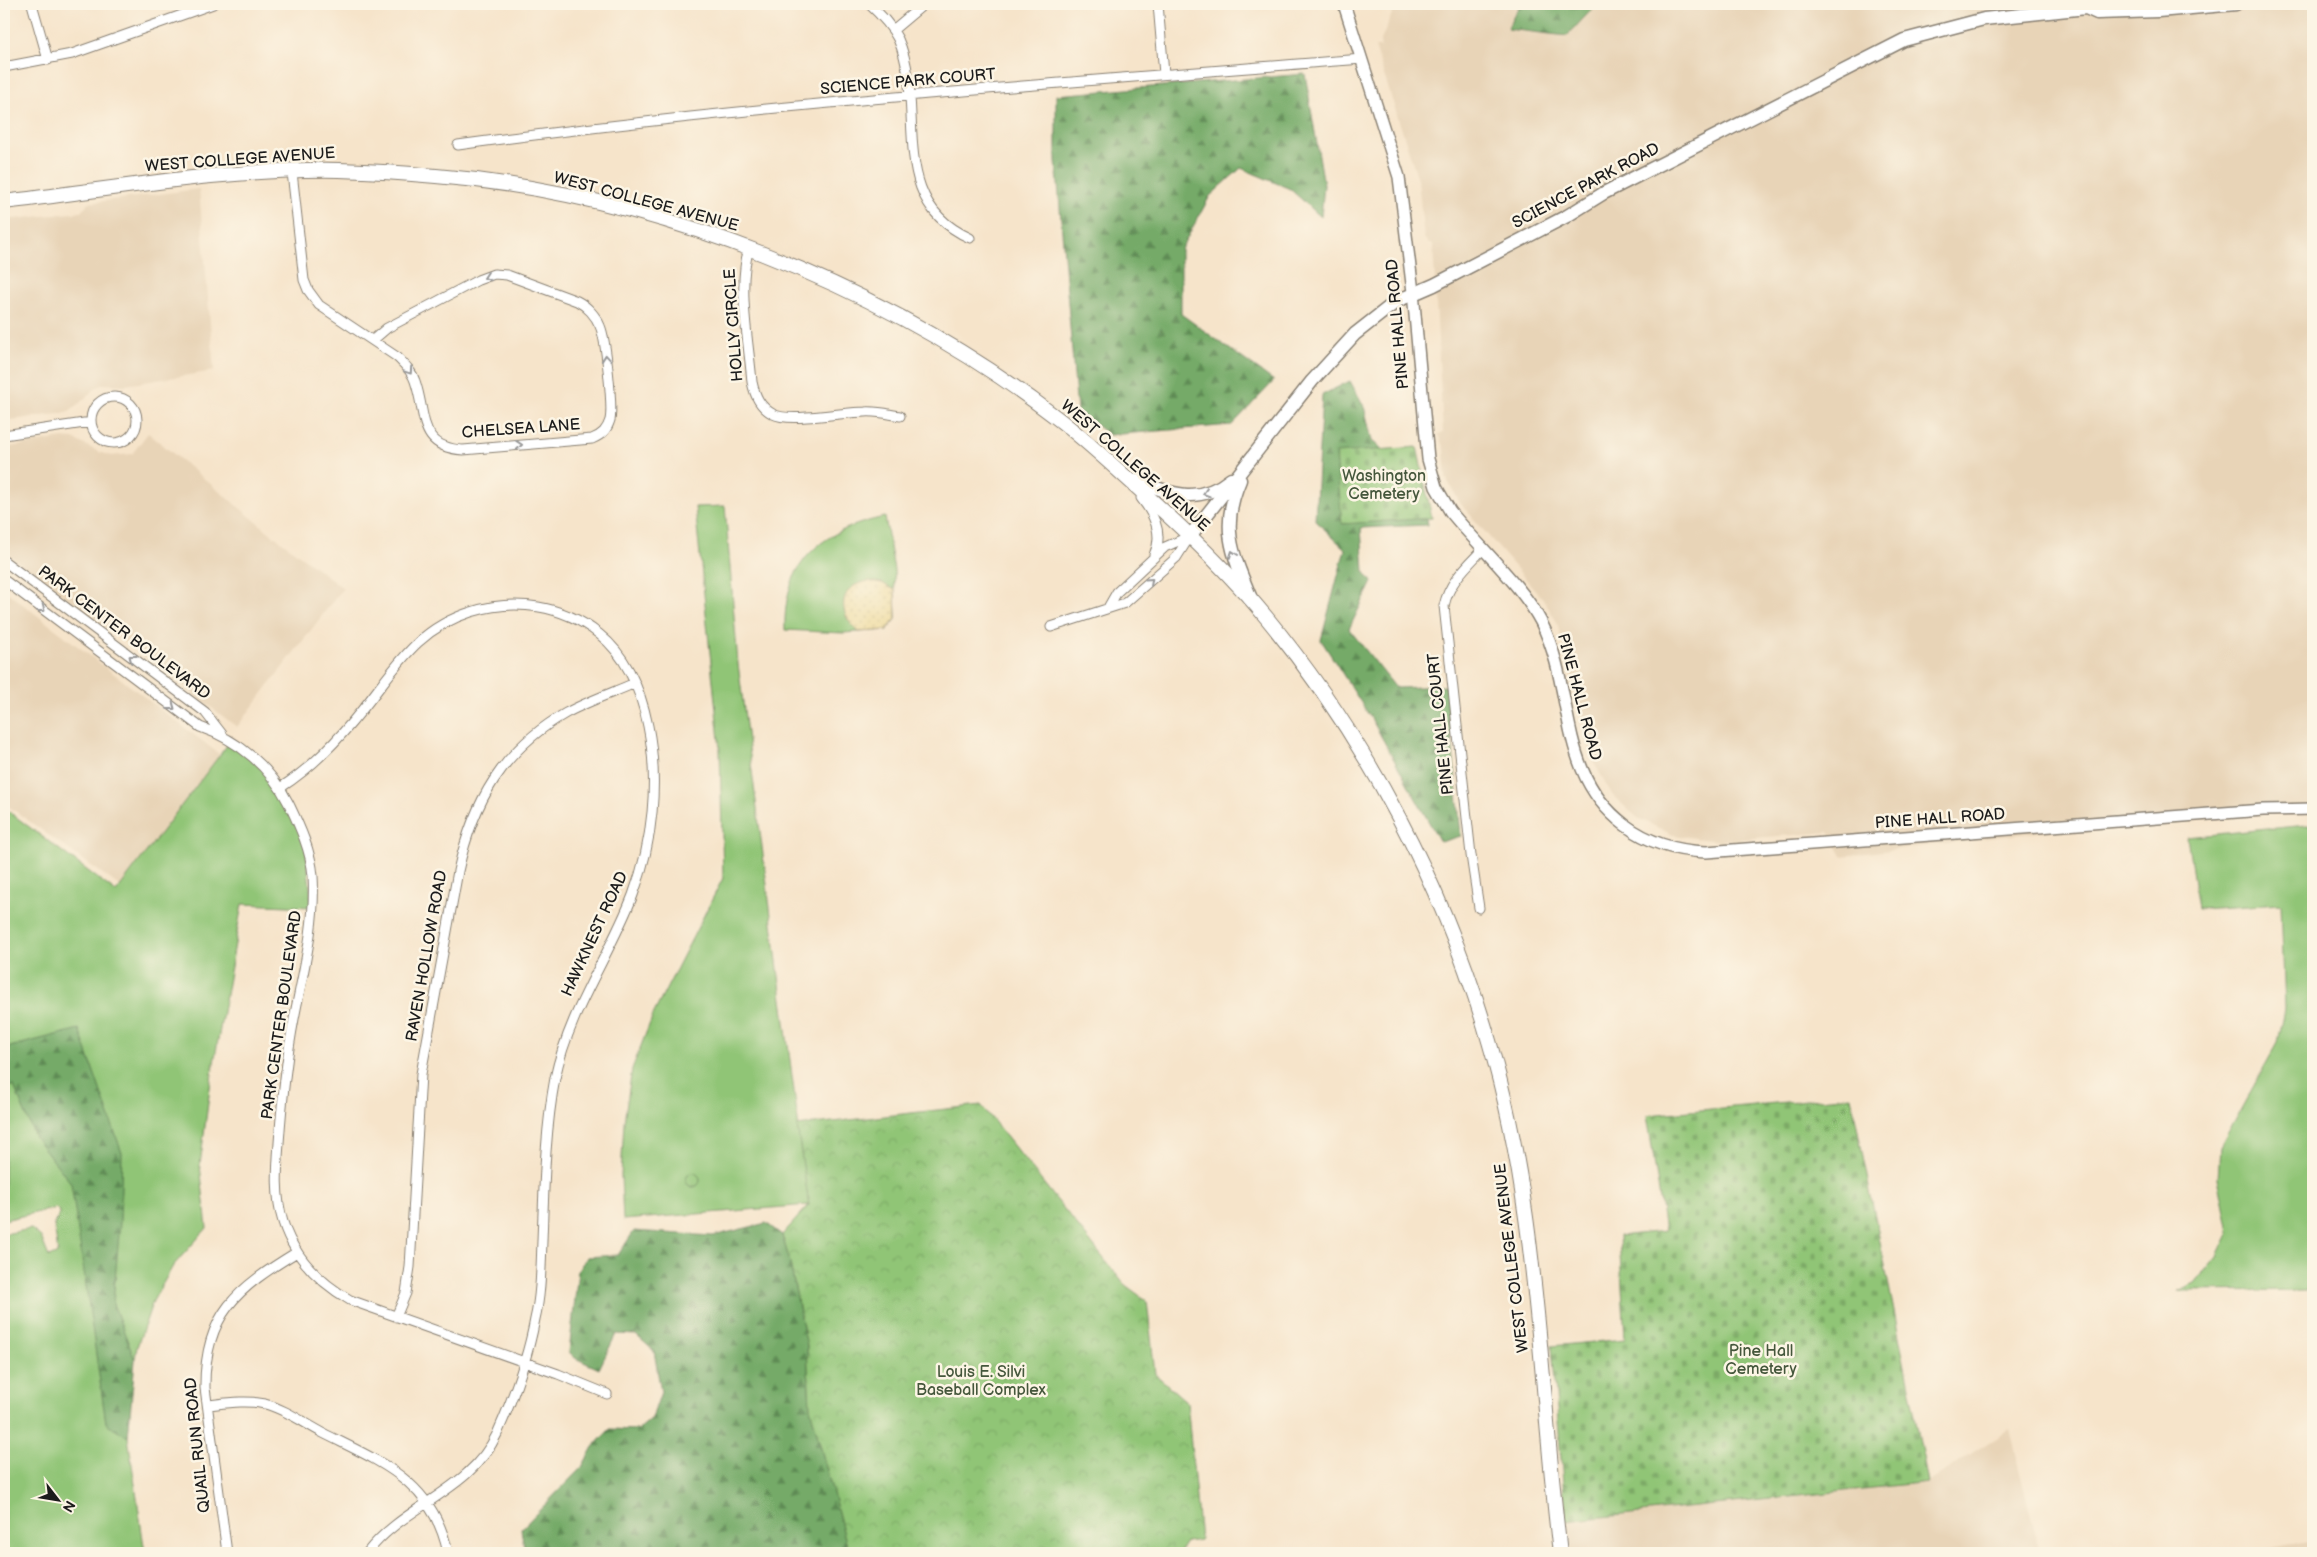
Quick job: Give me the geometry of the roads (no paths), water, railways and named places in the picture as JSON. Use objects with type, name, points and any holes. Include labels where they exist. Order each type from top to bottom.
[{"type":"main road","name":"SCIENCE PARK ROAD","points":[[1190,536],[1340,349],[1397,300],[1412,292],[1434,285],[1567,216],[1604,193],[1904,40],[1984,19],[2090,6],[2097,13],[2158,11],[2236,4]]},
{"type":"main road","name":"WEST COLLEGE AVENUE","points":[[4,202],[192,178],[338,170],[440,176],[545,192],[640,215],[748,249],[831,283],[918,328],[986,369],[1058,419],[1126,477],[1190,536],[1251,600],[1289,647],[1349,731],[1373,771],[1442,908],[1476,998],[1510,1114],[1527,1210],[1560,1553]]},
{"type":"main road","points":[[1126,477],[1172,494],[1198,495],[1222,486],[1246,466]]},
{"type":"main road","points":[[1246,466],[1232,501],[1228,535],[1251,600]]},
{"type":"street","points":[[32,4],[48,60]]},
{"type":"street","points":[[4,67],[72,54],[213,4]]},
{"type":"street","points":[[869,4],[884,18],[893,30],[900,45],[909,96],[911,140],[919,185],[940,218],[952,228],[970,238]]},
{"type":"street","points":[[893,30],[924,4]]},
{"type":"street","points":[[1158,4],[1164,74]]},
{"type":"street","name":"PINE HALL ROAD","points":[[1344,4],[1399,177],[1424,427],[1432,476],[1450,511],[1529,603],[1544,627],[1553,654],[1574,748],[1590,786],[1619,820],[1640,835],[1662,845],[1706,852],[2263,810],[2313,809]]},
{"type":"street","name":"SCIENCE PARK COURT","points":[[458,145],[668,119],[909,96],[1362,59]]},
{"type":"street","name":"CHELSEA LANE","points":[[292,172],[304,280],[308,290],[319,305],[372,340],[397,356],[410,371],[415,381],[429,434],[442,447],[463,450],[592,439],[602,434],[609,421],[605,346],[596,319],[583,304],[577,301],[507,275],[494,274],[478,280],[387,328],[372,340]]},
{"type":"street","name":"HOLLY CIRCLE","points":[[748,249],[744,263],[744,288],[752,373],[755,396],[763,407],[774,414],[787,418],[867,411],[900,416]]},
{"type":"street","points":[[113,397],[128,401],[135,410],[137,420],[132,435],[118,443],[105,441],[100,438],[92,428],[91,422],[93,411],[99,403],[113,397]]},
{"type":"street","points":[[4,435],[91,422]]},
{"type":"street","points":[[1126,477],[1150,510],[1156,524],[1158,541],[1151,560]]},
{"type":"street","points":[[1109,606],[1117,592],[1165,546],[1190,536]]},
{"type":"street","points":[[1052,627],[1109,606],[1125,603],[1176,558],[1190,536]]},
{"type":"street","name":"PINE HALL COURT","points":[[1479,908],[1471,855],[1444,606],[1446,596],[1456,577],[1483,549]]},
{"type":"street","name":"PARK CENTER BOULEVARD","points":[[4,561],[205,712],[222,734],[250,755],[280,788],[303,837],[313,876],[311,925],[285,1071],[277,1186],[282,1222],[297,1252],[312,1272],[334,1291],[350,1300],[607,1394]]},
{"type":"street","name":"PARK CENTER BOULEVARD","points":[[4,580],[200,727],[222,734]]},
{"type":"street","name":"HAWKNEST ROAD","points":[[280,788],[316,762],[340,736],[412,647],[441,625],[469,613],[500,606],[533,606],[570,615],[589,626],[615,649],[635,683],[647,720],[653,764],[653,794],[646,850],[626,910],[578,1006],[555,1078],[548,1131],[538,1301],[523,1363],[499,1428],[487,1450],[460,1481],[387,1532],[367,1553]]},
{"type":"street","name":"RAVEN HOLLOW ROAD","points":[[396,1317],[406,1293],[410,1267],[421,1074],[458,871],[465,840],[474,814],[499,771],[531,738],[566,713],[635,683]]},
{"type":"street","name":"QUAIL RUN ROAD","points":[[226,1553],[205,1388],[206,1358],[212,1336],[222,1314],[237,1294],[253,1280],[297,1252]]},
{"type":"street","points":[[208,1405],[251,1402],[279,1409],[391,1467],[415,1487],[429,1503],[437,1518],[448,1553]]},
{"type":"park label","name":"Washington Cemetery","points":[[1384,485]]},
{"type":"park label","name":"Pine Hall Cemetery","points":[[1761,1360]]},
{"type":"park label","name":"Louis E. Silvi Baseball Complex","points":[[981,1381]]}]
